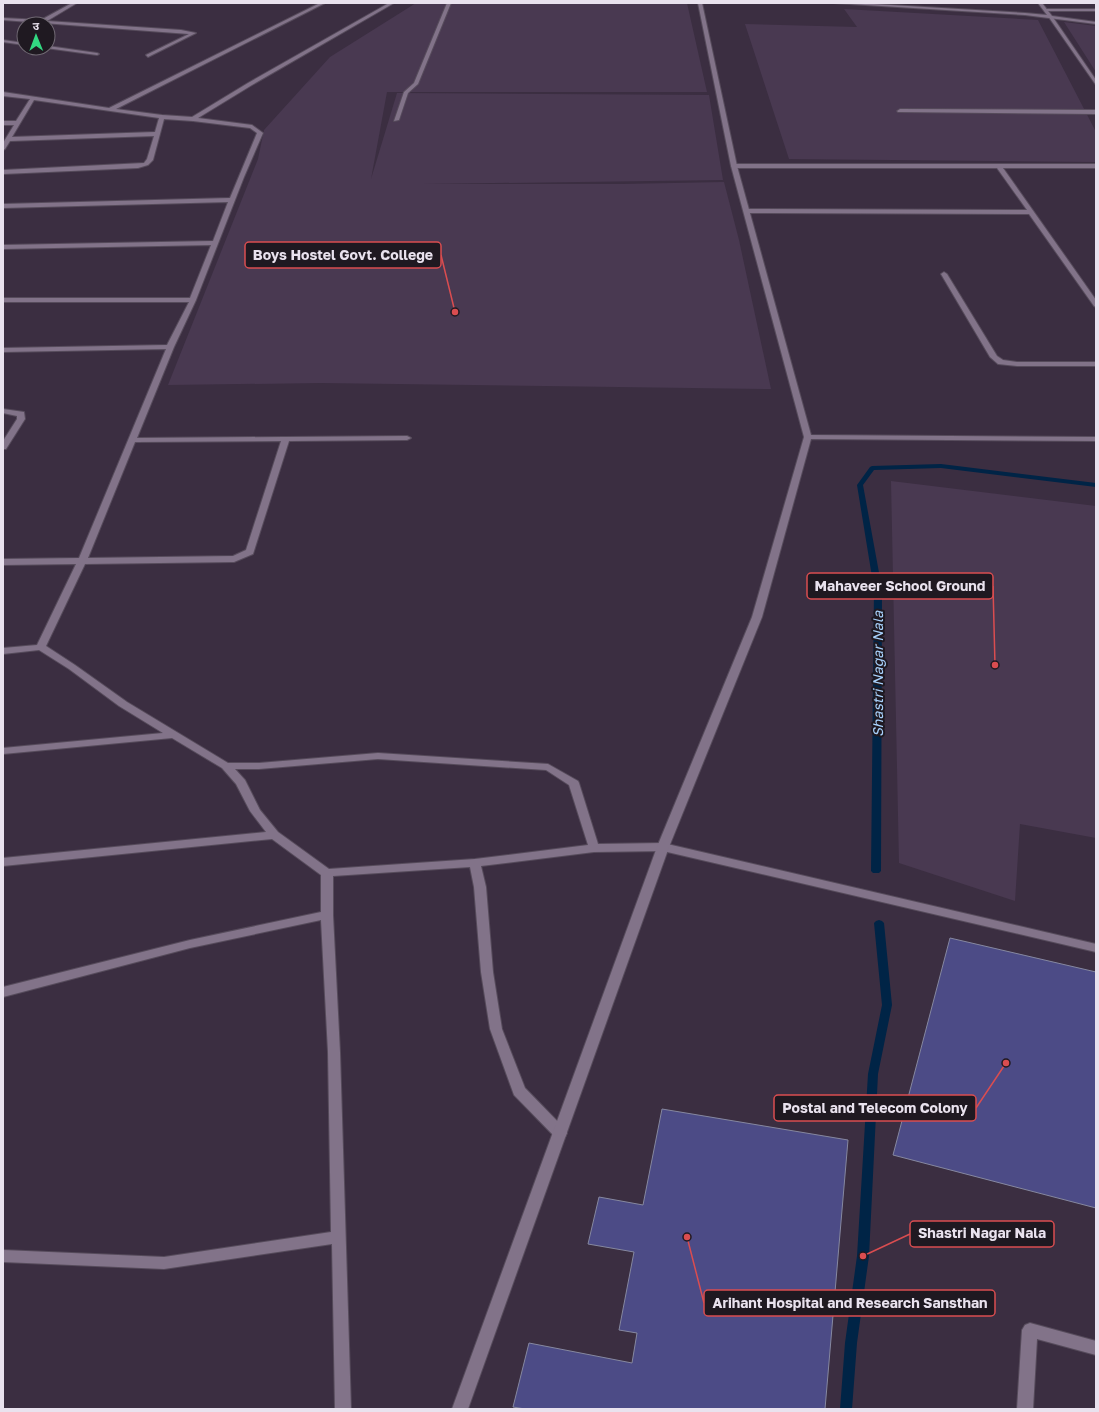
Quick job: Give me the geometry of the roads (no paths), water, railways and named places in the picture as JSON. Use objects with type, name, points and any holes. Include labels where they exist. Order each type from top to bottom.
[{"type":"street","points":[[52,16],[75,3]]},
{"type":"street","points":[[111,109],[323,3]]},
{"type":"street","points":[[193,119],[257,80],[392,3]]},
{"type":"street","points":[[396,120],[406,92],[416,84],[449,3]]},
{"type":"street","points":[[460,1409],[663,847],[757,616],[808,436],[734,166],[700,3]]},
{"type":"street","points":[[835,3],[1024,14],[1096,23]]},
{"type":"street","points":[[1040,3],[1096,84]]},
{"type":"street","points":[[1045,10],[1096,10]]},
{"type":"street","points":[[3,19],[16,20]]},
{"type":"street","points":[[56,23],[181,31],[194,34],[148,56]]},
{"type":"street","points":[[3,41],[16,43]]},
{"type":"street","points":[[56,48],[97,54]]},
{"type":"street","points":[[3,94],[162,117],[193,119],[252,127],[260,134],[241,176],[233,200],[193,300],[170,347],[82,561],[40,647]]},
{"type":"street","points":[[3,148],[33,98]]},
{"type":"street","points":[[900,111],[1096,112]]},
{"type":"street","points":[[3,172],[138,166],[146,164],[150,160],[162,117]]},
{"type":"street","points":[[3,123],[18,123]]},
{"type":"street","points":[[8,139],[157,134]]},
{"type":"street","points":[[734,166],[1096,166]]},
{"type":"street","points":[[999,166],[1096,305]]},
{"type":"street","points":[[3,206],[233,200]]},
{"type":"street","points":[[747,211],[1031,212]]},
{"type":"street","points":[[3,247],[215,243]]},
{"type":"street","points":[[944,274],[994,357],[1001,362],[1017,364],[1096,364]]},
{"type":"street","points":[[3,300],[193,300]]},
{"type":"street","points":[[3,350],[170,347]]},
{"type":"street","points":[[3,411],[21,414],[21,419],[3,447]]},
{"type":"street","points":[[808,436],[1096,439]]},
{"type":"street","points":[[3,562],[234,559],[250,552],[286,438]]},
{"type":"street","points":[[132,440],[407,438]]},
{"type":"street","points":[[3,651],[40,647],[72,667],[123,704],[226,766],[241,782],[255,811],[274,835],[327,873],[475,863],[594,848],[663,847],[1096,948]]},
{"type":"street","points":[[3,751],[173,735]]},
{"type":"street","points":[[226,766],[259,766],[378,756],[548,767],[574,783],[594,848]]},
{"type":"street","points":[[3,862],[274,835]]},
{"type":"street","points":[[475,863],[480,887],[487,972],[496,1029],[519,1091],[560,1133]]},
{"type":"street","points":[[327,873],[327,915],[334,1060],[343,1409]]},
{"type":"street","points":[[3,992],[190,944],[327,915]]},
{"type":"street","points":[[3,1256],[164,1263],[338,1237]]},
{"type":"street","points":[[1025,1409],[1030,1330],[1096,1348]]},
{"type":"waterway","name":"Shastri Nagar Nala","points":[[876,871],[878,589],[860,485],[872,468],[941,466],[1096,485]]},
{"type":"waterway","name":"Shastri Nagar Nala","points":[[846,1409],[851,1343],[863,1256],[873,1074],[887,1005],[879,923]]},
{"type":"place","name":"Boys Hostel Govt. College","points":[[455,312]]},
{"type":"place","name":"Mahaveer School Ground","points":[[995,665]]},
{"type":"place","name":"Postal and Telecom Colony","points":[[1006,1063]]},
{"type":"place","name":"Arihant Hospital and Research Sansthan","points":[[687,1237]]},
{"type":"place","name":"Shastri Nagar Nala","points":[[863,1256]]}]
